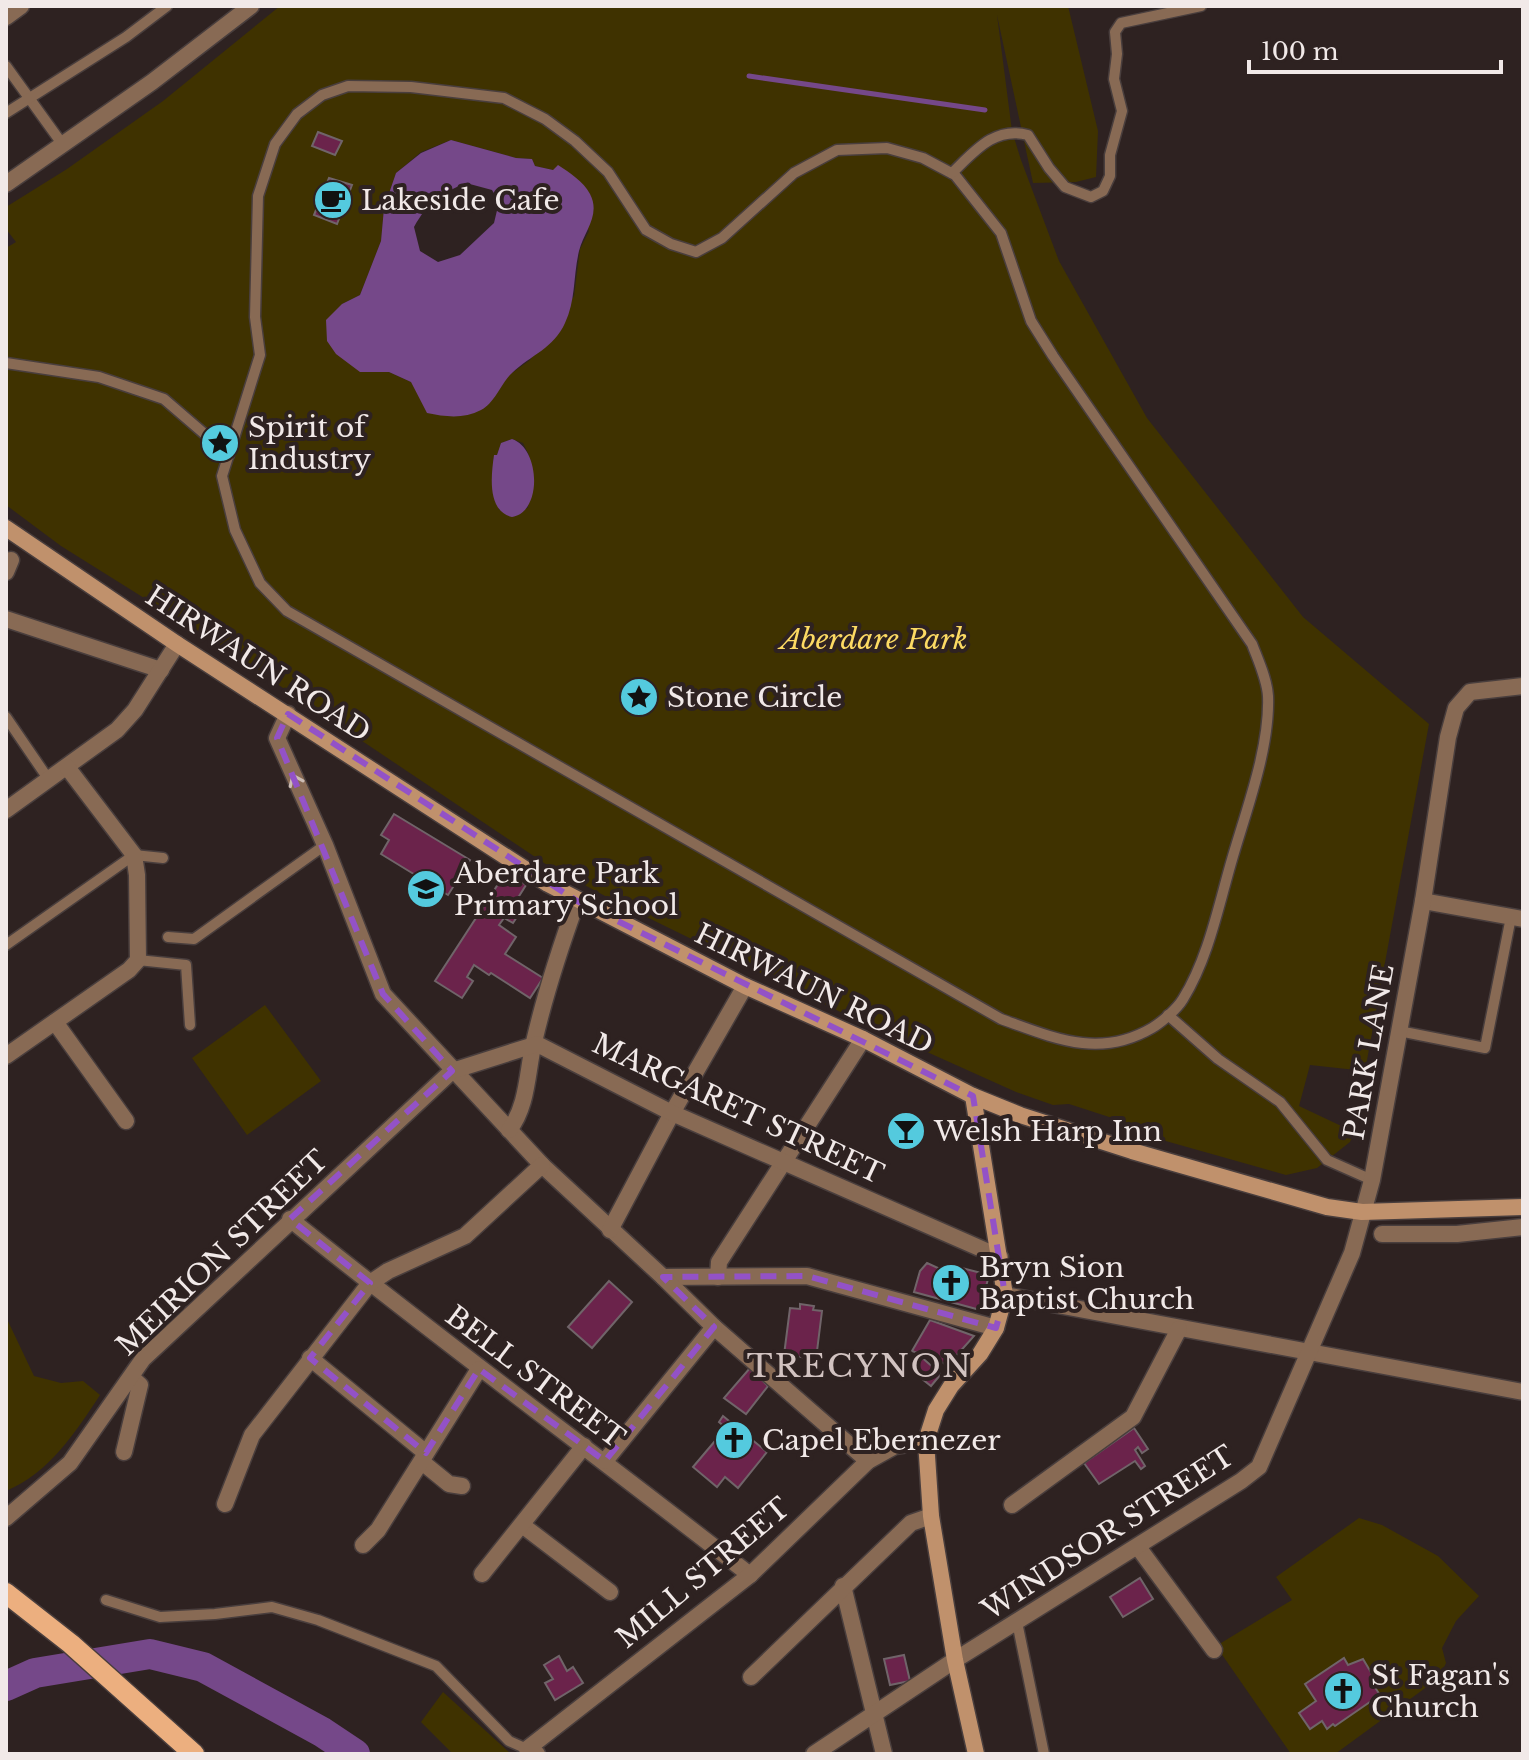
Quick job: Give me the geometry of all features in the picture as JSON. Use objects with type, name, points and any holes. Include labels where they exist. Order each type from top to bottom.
[{"type":"main road","name":"HIRWAUN ROAD","points":[[6,528],[177,644],[577,901],[745,986],[863,1039],[973,1096],[1020,1115],[1132,1151],[1327,1207],[1362,1212],[1523,1207]]},
{"type":"main road","points":[[973,1096],[1005,1295],[996,1328],[980,1354],[943,1398],[926,1441],[931,1516],[955,1660],[976,1754]]},
{"type":"main road","points":[[6,1593],[71,1644],[194,1754]]},
{"type":"street","points":[[6,17],[21,6]]},
{"type":"street","points":[[6,184],[251,6]]},
{"type":"street","points":[[6,619],[161,670]]},
{"type":"street","points":[[6,810],[117,730],[135,710],[177,644]]},
{"type":"street","name":"PARK LANE","points":[[1362,1212],[1372,1180],[1423,901],[1448,737],[1456,708],[1470,692],[1523,686]]},
{"type":"street","points":[[288,714],[277,738],[325,845],[383,994],[542,1165],[714,1327],[868,1461]]},
{"type":"street","points":[[6,1056],[129,970],[138,960],[134,855],[67,767]]},
{"type":"street","points":[[509,1130],[518,1119],[553,968],[577,901]]},
{"type":"street","points":[[1423,901],[1517,918]]},
{"type":"street","points":[[610,1230],[745,986]]},
{"type":"street","points":[[55,1022],[126,1121]]},
{"type":"street","points":[[718,1277],[719,1262],[863,1039]]},
{"type":"street","name":"MARGARET STREET","points":[[533,1045],[537,1044],[672,1113],[1000,1257]]},
{"type":"street","points":[[452,1071],[533,1045]]},
{"type":"street","name":"MEIRION STREET","points":[[6,1518],[70,1463],[143,1359],[452,1071]]},
{"type":"street","points":[[225,1504],[252,1435],[370,1283],[388,1271],[465,1236],[542,1165]]},
{"type":"street","points":[[1434,1211],[1438,1234]]},
{"type":"street","name":"WINDSOR STREET","points":[[814,1754],[955,1660],[1138,1547],[1259,1467],[1352,1253],[1362,1212]]},
{"type":"street","name":"BELL STREET","points":[[290,1219],[479,1369],[605,1461],[750,1575]]},
{"type":"street","points":[[1382,1234],[1438,1234],[1523,1227]]},
{"type":"street","points":[[663,1277],[807,1276],[996,1328]]},
{"type":"street","points":[[1005,1295],[1523,1392]]},
{"type":"street","points":[[605,1461],[714,1327]]},
{"type":"street","points":[[1012,1505],[1133,1417],[1179,1329]]},
{"type":"street","points":[[310,1358],[424,1458],[449,1484],[462,1486]]},
{"type":"street","points":[[363,1545],[378,1530],[479,1369]]},
{"type":"street","points":[[124,1452],[140,1385],[131,1377]]},
{"type":"street","name":"MILL STREET","points":[[532,1751],[750,1575],[868,1461],[895,1446],[926,1441]]},
{"type":"street","points":[[482,1574],[584,1446]]},
{"type":"street","points":[[751,1677],[911,1523],[931,1516]]},
{"type":"street","points":[[522,1525],[610,1592]]},
{"type":"street","points":[[1138,1547],[1214,1650]]},
{"type":"street","points":[[843,1586],[884,1754]]},
{"type":"lane","points":[[6,113],[126,37],[167,6]]},
{"type":"lane","points":[[952,173],[986,141],[1012,131],[1028,135],[1065,187],[1091,197],[1103,191],[1110,176],[1110,155],[1122,111],[1114,79],[1117,54],[1115,32],[1121,23],[1201,6]]},
{"type":"lane","points":[[6,66],[63,145]]},
{"type":"lane","points":[[348,86],[411,87],[504,98],[545,119],[575,141],[608,172],[646,230],[671,244],[696,252],[722,238],[794,173],[837,150],[887,148],[923,158],[952,173],[1001,233],[1031,321],[1053,356],[1252,644],[1268,694],[1267,726],[1253,785],[1208,942],[1195,976],[1181,1002],[1154,1027],[1127,1039],[1097,1045],[1064,1041],[1001,1019],[287,611],[260,583],[235,530],[222,476],[260,355],[255,317],[258,196],[275,144],[297,114],[322,95],[348,86]]},
{"type":"lane","points":[[6,363],[99,377],[164,399],[229,455]]},
{"type":"lane","points":[[6,717],[49,780]]},
{"type":"lane","points":[[168,937],[194,939],[325,845]]},
{"type":"lane","points":[[6,945],[134,855],[163,858]]},
{"type":"lane","points":[[1399,1031],[1485,1048],[1517,918]]},
{"type":"lane","points":[[138,960],[186,965],[190,1025]]},
{"type":"lane","points":[[1168,1015],[1218,1059],[1280,1102],[1327,1160],[1372,1180]]},
{"type":"lane","points":[[106,1600],[160,1617],[272,1607],[318,1620],[436,1666],[509,1741],[532,1751]]},
{"type":"lane","points":[[1017,1622],[1044,1754]]},
{"type":"highlighted area","points":[[288,714],[577,901],[973,1096],[1005,1295],[996,1328],[807,1276],[663,1277],[714,1327],[605,1461],[479,1369],[426,1453],[310,1358],[370,1283],[290,1219],[452,1071],[383,994],[277,738]]},
{"type":"green space","name":"Aberdare Park","points":[[280,6],[1068,6],[1098,131],[1096,177],[1076,182],[1033,183],[997,15],[1012,131],[1059,261],[1147,418],[1303,617],[1429,724],[1365,1071],[1310,1065],[1299,1106],[1354,1132],[1350,1142],[1317,1168],[1286,1175],[1148,1136],[1134,1125],[1069,1104],[1053,1105],[1016,1092],[867,1025],[547,865],[216,643],[61,546],[6,505],[6,248],[16,242],[6,229],[6,207],[67,169],[163,101]],"holes":[[[451,140],[516,158],[532,159],[535,166],[553,170],[589,231],[580,249],[574,296],[530,360],[512,373],[411,382],[389,372],[360,372],[342,304],[360,295],[381,241],[384,208],[396,173],[421,152]],[[512,439],[523,443],[529,455],[528,508],[499,510],[493,458],[501,443]]]},
{"type":"green space","points":[[265,1005],[321,1081],[247,1135],[192,1058]]},
{"type":"green space","points":[[6,1317],[34,1376],[61,1383],[83,1381],[100,1395],[71,1437],[48,1463],[6,1491]]},
{"type":"green space","points":[[1359,1518],[1382,1525],[1438,1556],[1479,1596],[1456,1621],[1442,1648],[1446,1663],[1439,1678],[1335,1754],[1291,1754],[1216,1646],[1292,1600],[1276,1577]]},
{"type":"green space","points":[[443,1692],[511,1754],[453,1754],[421,1722]]},
{"type":"shaded area","points":[[451,140],[516,158],[532,159],[535,166],[553,170],[558,165],[584,185],[593,202],[593,216],[579,251],[571,306],[560,332],[512,373],[486,407],[461,416],[427,413],[411,382],[389,372],[360,372],[336,354],[327,341],[326,320],[342,304],[360,295],[381,241],[384,208],[396,173],[421,153]],"holes":[[[466,183],[492,190],[499,202],[494,223],[460,255],[438,262],[420,251],[414,227],[436,200]]]},
{"type":"shaded area","points":[[512,439],[528,454],[534,480],[529,504],[522,513],[512,517],[498,508],[492,482],[494,455],[497,455],[501,443]]},
{"type":"building","points":[[318,132],[342,141],[335,155],[312,146]]},
{"type":"building","name":"Lakeside Cafe","points":[[329,178],[352,185],[337,224],[314,215]]},
{"type":"building","points":[[394,814],[470,860],[448,895],[381,854],[389,840],[381,835]]},
{"type":"building","points":[[506,872],[526,885],[516,901],[524,906],[513,923],[504,918],[499,925],[516,937],[505,954],[543,978],[530,998],[474,965],[467,977],[473,981],[462,998],[435,981]]},
{"type":"building","name":"Bryn Sion Baptist Church","points":[[927,1263],[951,1274],[954,1266],[989,1275],[980,1310],[914,1292],[920,1271]]},
{"type":"building","points":[[609,1281],[632,1302],[592,1348],[568,1327]]},
{"type":"building","points":[[800,1304],[822,1311],[816,1359],[784,1355],[790,1308],[800,1309]]},
{"type":"building","points":[[930,1320],[974,1336],[948,1365],[912,1351]]},
{"type":"building","points":[[920,1356],[941,1374],[931,1386],[917,1375],[921,1371],[913,1364]]},
{"type":"building","points":[[750,1368],[768,1386],[746,1414],[724,1398]]},
{"type":"building","name":"Capel Ebernezer","points":[[723,1416],[767,1452],[738,1488],[725,1477],[717,1487],[693,1467],[726,1428],[719,1422]]},
{"type":"building","points":[[1134,1428],[1148,1449],[1142,1453],[1138,1447],[1135,1450],[1145,1466],[1141,1469],[1135,1461],[1099,1484],[1084,1463]]},
{"type":"building","points":[[1140,1578],[1153,1599],[1123,1617],[1110,1597]]},
{"type":"building","points":[[904,1655],[910,1681],[890,1685],[884,1659]]},
{"type":"building","points":[[559,1656],[567,1671],[573,1667],[583,1683],[555,1700],[545,1683],[553,1679],[544,1665]]},
{"type":"building","name":"St Fagan's Church","points":[[1344,1658],[1348,1665],[1363,1659],[1378,1684],[1374,1686],[1380,1695],[1335,1726],[1333,1724],[1327,1729],[1322,1721],[1310,1729],[1299,1713],[1316,1701],[1305,1684]]},
{"type":"waterway","points":[[749,76],[985,110]]},
{"type":"waterway","points":[[6,1686],[35,1673],[150,1654],[203,1667],[322,1732],[355,1754]]},
{"type":"place","name":"Lakeside Cafe","points":[[333,200]]},
{"type":"place","name":"Spirit of Industry","points":[[220,443]]},
{"type":"place","name":"Stone Circle","points":[[639,697]]},
{"type":"place","name":"Aberdare Park Primary School","points":[[426,889]]},
{"type":"place","name":"Welsh Harp Inn","points":[[906,1131]]},
{"type":"place","name":"Bryn Sion Baptist Church","points":[[951,1283]]},
{"type":"place","name":"Capel Ebernezer","points":[[734,1440]]},
{"type":"place","name":"St Fagan's Church","points":[[1343,1691]]},
{"type":"district","name":"TRECYNON","points":[[860,1366]]}]
